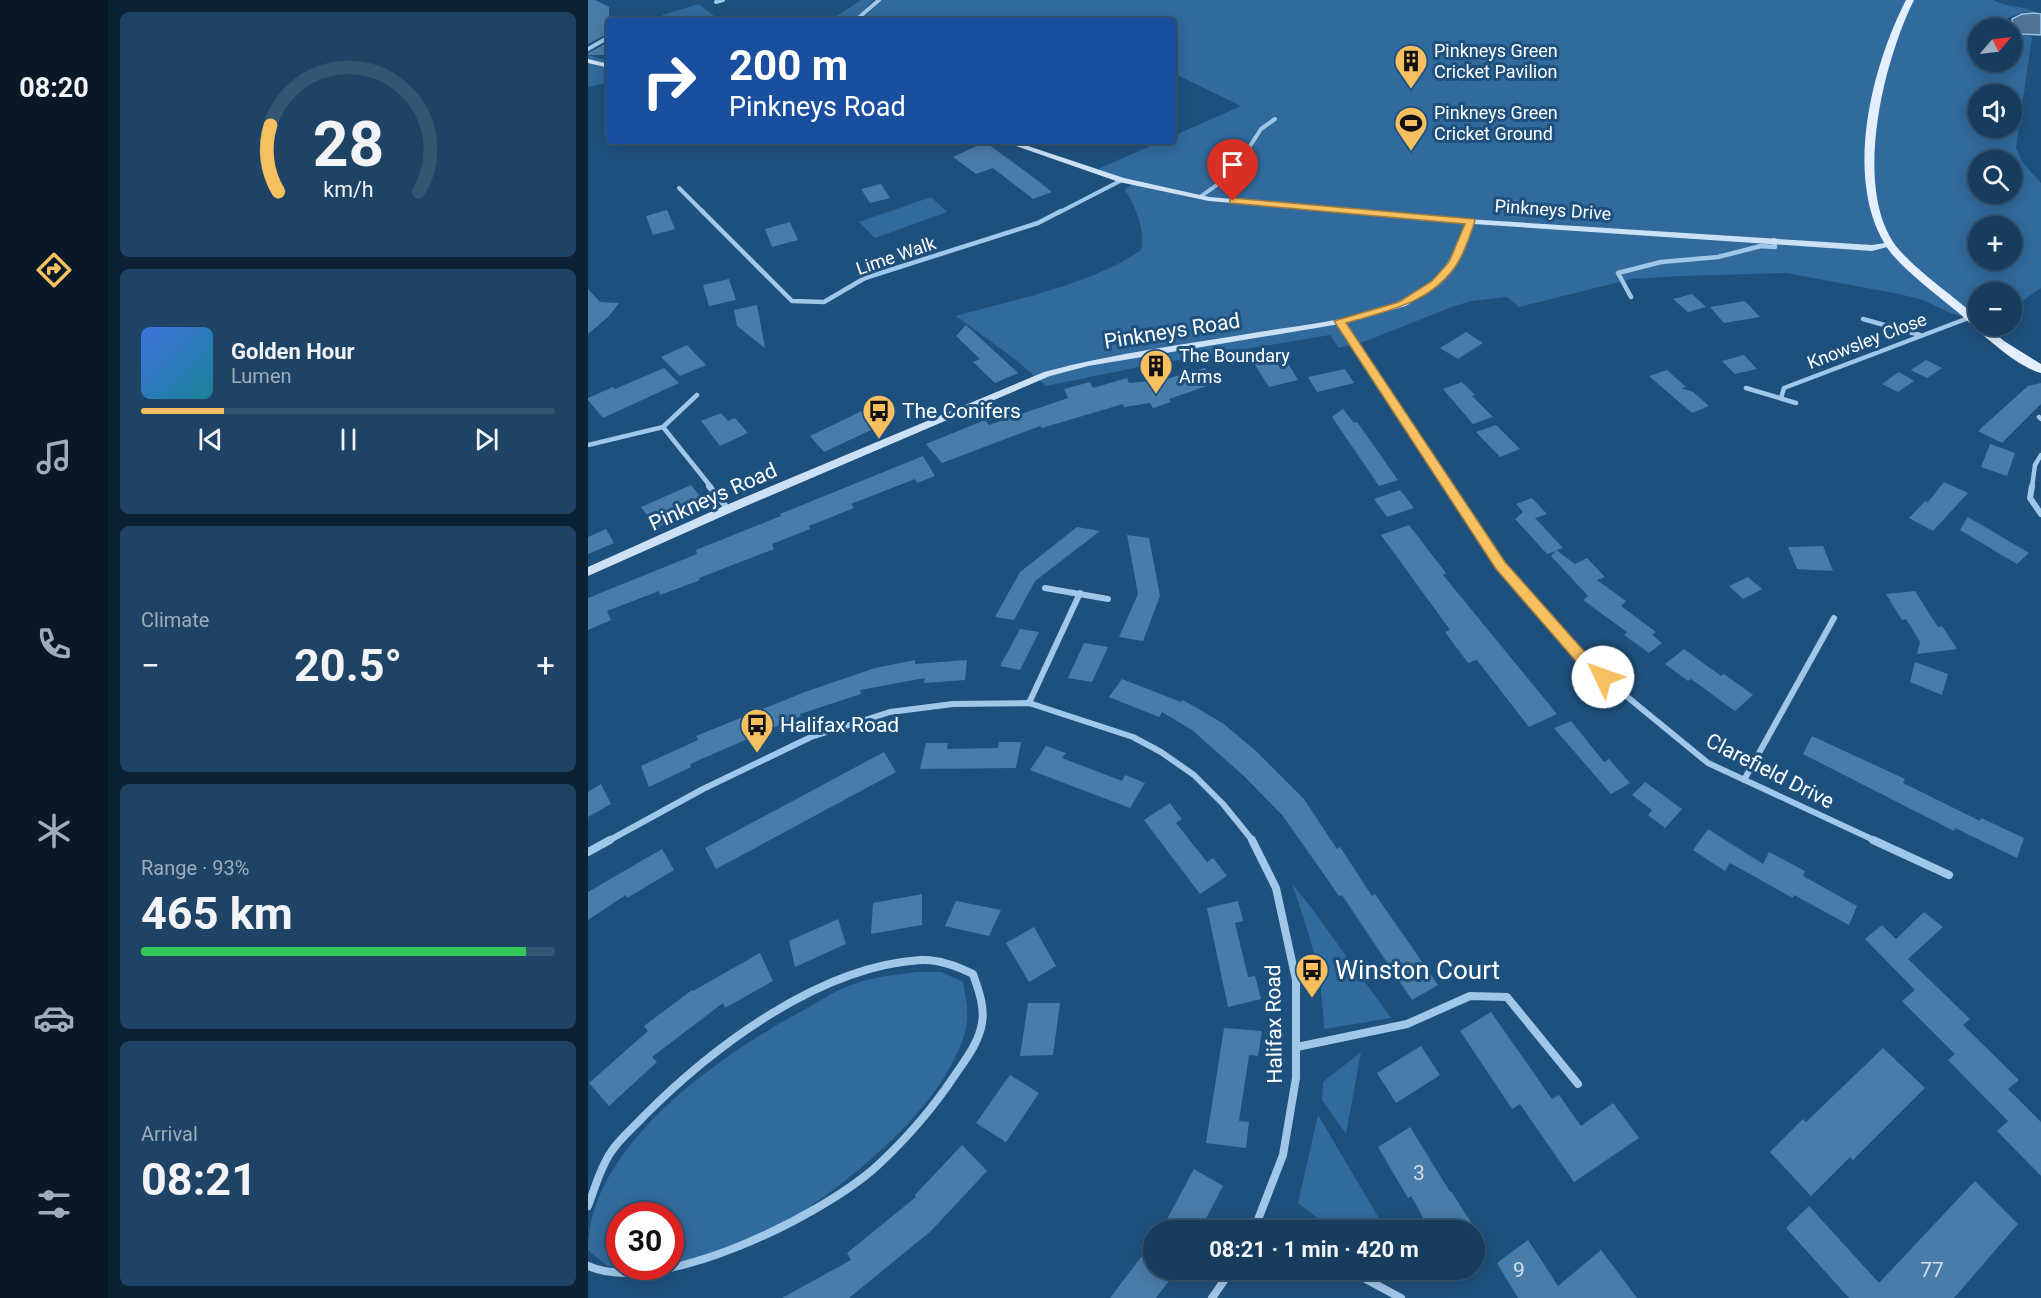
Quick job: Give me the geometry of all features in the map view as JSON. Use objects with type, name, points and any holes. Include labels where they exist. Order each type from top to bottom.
[{"type":"main road","points":[[1910,0],[1900,17],[1873,108],[1870,169],[1874,207],[1891,245],[1921,276],[1968,315]]},
{"type":"main road","points":[[1992,336],[2041,369]]},
{"type":"street","points":[[716,2],[723,0]]},
{"type":"street","points":[[858,18],[879,0]]},
{"type":"street","points":[[588,49],[606,39]]},
{"type":"street","points":[[588,61],[606,65]]},
{"type":"street","points":[[1200,198],[1239,169],[1243,157],[1261,129],[1275,119]]},
{"type":"street","name":"Pinkneys Drive","points":[[1014,144],[1122,180],[1200,198],[1470,221],[1872,248],[1891,245]]},
{"type":"street","name":"Lime Walk","points":[[679,188],[792,302],[824,302],[865,278],[1038,222],[1122,180]]},
{"type":"street","name":"Pinkneys Road","points":[[588,572],[728,509],[1047,374],[1088,363],[1340,321],[1403,304],[1435,283],[1453,263],[1470,221]]},
{"type":"street","points":[[1631,297],[1618,273],[1661,262],[1718,257],[1761,246],[1775,247],[1774,240]]},
{"type":"street","points":[[1863,319],[1921,335]]},
{"type":"street","name":"Clarefield Drive","points":[[1340,321],[1501,565],[1586,663],[1708,763],[1949,875]]},
{"type":"street","name":"Knowsley Close","points":[[1781,398],[1784,388],[1921,335],[1968,324]]},
{"type":"street","points":[[1746,388],[1796,403]]},
{"type":"street","points":[[588,445],[663,427],[697,395]]},
{"type":"street","points":[[663,427],[728,509]]},
{"type":"street","points":[[2041,455],[2035,465],[2030,498],[2041,514]]},
{"type":"street","points":[[1045,588],[1108,598]]},
{"type":"street","points":[[1029,703],[1080,593]]},
{"type":"street","points":[[1744,780],[1834,618]]},
{"type":"street","name":"Halifax Road","points":[[588,852],[703,789],[812,737],[890,712],[953,704],[1029,703],[1133,737],[1161,752],[1194,775],[1223,804],[1252,839],[1276,888],[1288,936],[1296,980],[1296,1078],[1283,1155],[1258,1220]]},
{"type":"street","points":[[588,1206],[611,1152],[647,1112],[688,1074],[765,1018],[848,976],[886,964],[921,960],[950,963],[973,974],[981,996],[982,1023],[970,1055],[934,1107],[874,1168],[829,1204],[784,1234],[742,1254],[698,1270]]},
{"type":"street","points":[[1297,1047],[1407,1024],[1470,996],[1507,997],[1578,1084]]},
{"type":"street","points":[[588,1266],[600,1276],[606,1277]]},
{"type":"street","points":[[636,1280],[651,1280]]},
{"type":"street","points":[[1212,1298],[1224,1280]]},
{"type":"street","points":[[1367,1280],[1401,1298]]},
{"type":"shaded area","points":[[861,0],[874,0],[856,18],[834,18]]},
{"type":"shaded area","points":[[881,0],[1993,0],[2035,12],[2023,12],[2008,18],[1968,18],[1968,72],[2022,72],[2022,34],[2032,37],[2022,106],[2022,84],[1968,84],[1968,138],[2017,138],[2017,150],[1968,150],[1968,204],[2022,204],[2022,161],[2041,183],[2041,288],[2022,301],[2022,282],[1968,282],[1968,318],[1950,313],[1923,300],[1899,294],[1786,273],[1631,279],[1519,307],[1507,297],[1471,301],[1366,341],[1339,348],[1330,335],[1154,364],[1046,386],[1016,360],[956,316],[1076,282],[1122,262],[1141,250],[1141,226],[1125,190],[1134,183],[1098,169],[1155,144],[1176,144],[1176,135],[1241,106],[1176,74],[1176,18],[864,18]]},
{"type":"shaded area","points":[[699,4],[716,18],[666,18],[662,15]]},
{"type":"shaded area","points":[[2022,14],[2041,14],[2041,35],[2022,34],[2022,18],[2014,18]]},
{"type":"shaded area","points":[[588,55],[606,60],[606,84],[588,87]]},
{"type":"shaded area","points":[[931,197],[947,212],[875,238],[859,222]]},
{"type":"shaded area","points":[[1292,884],[1391,1018],[1324,1029],[1318,972],[1305,921]]},
{"type":"shaded area","points":[[917,972],[941,972],[963,982],[967,1007],[965,1032],[954,1061],[914,1117],[861,1168],[804,1211],[765,1234],[684,1262],[684,1202],[606,1202],[606,1265],[588,1250],[594,1212],[610,1175],[634,1140],[664,1108],[734,1052],[841,989],[869,980]]},
{"type":"shaded area","points":[[1361,1052],[1346,1134],[1322,1100],[1323,1082]]},
{"type":"shaded area","points":[[1318,1115],[1380,1220],[1320,1220],[1298,1203]]},
{"type":"building","points":[[588,0],[595,0],[609,7],[609,18],[606,18],[606,35],[588,44]]},
{"type":"building","points":[[606,44],[606,55],[588,55]]},
{"type":"building","points":[[981,144],[988,144],[1052,192],[1033,199],[993,168],[976,174],[953,157]]},
{"type":"building","points":[[881,184],[890,198],[870,203],[861,189]]},
{"type":"building","points":[[1512,200],[1534,201],[1533,218],[1511,217]]},
{"type":"building","points":[[667,210],[675,229],[653,235],[646,216]]},
{"type":"building","points":[[790,222],[798,240],[772,247],[765,229]]},
{"type":"building","points":[[729,279],[736,300],[709,306],[703,285]]},
{"type":"building","points":[[588,289],[600,302],[619,303],[609,316],[588,334]]},
{"type":"building","points":[[1692,294],[1706,307],[1688,312],[1673,299]]},
{"type":"building","points":[[1745,301],[1760,317],[1724,323],[1710,307]]},
{"type":"building","points":[[757,305],[765,348],[737,326],[734,310]]},
{"type":"building","points":[[966,325],[1018,373],[995,383],[973,362],[980,359],[956,336]]},
{"type":"building","points":[[1466,332],[1483,343],[1458,359],[1440,348]]},
{"type":"building","points":[[687,345],[706,365],[680,376],[661,357]]},
{"type":"building","points":[[1283,355],[1298,380],[1269,387],[1254,363]]},
{"type":"building","points":[[1744,355],[1757,369],[1735,374],[1722,361]]},
{"type":"building","points":[[1926,360],[1942,368],[1927,378],[1911,370]]},
{"type":"building","points":[[664,368],[679,383],[603,418],[588,400],[613,387],[615,389]]},
{"type":"building","points":[[1205,368],[1216,383],[1169,399],[1171,402],[1153,408],[1150,403],[1124,407],[1123,404],[1042,428],[1040,426],[942,463],[926,444],[985,420],[989,425],[1068,398],[1064,389],[1090,382],[1093,388],[1127,378],[1129,383],[1163,380]]},
{"type":"building","points":[[1345,369],[1354,383],[1317,392],[1308,377]]},
{"type":"building","points":[[1667,370],[1686,387],[1681,388],[1693,392],[1709,406],[1692,413],[1649,376]]},
{"type":"building","points":[[1899,372],[1914,381],[1898,392],[1882,384]]},
{"type":"building","points":[[1462,382],[1493,417],[1473,424],[1443,389]]},
{"type":"building","points":[[2041,383],[2041,404],[2002,443],[1978,431],[2028,386]]},
{"type":"building","points":[[870,407],[886,423],[824,452],[810,436]]},
{"type":"building","points":[[1343,409],[1354,423],[1357,422],[1398,480],[1379,486],[1332,417]]},
{"type":"building","points":[[721,413],[728,421],[735,418],[748,433],[720,446],[701,421]]},
{"type":"building","points":[[1496,425],[1520,449],[1500,457],[1476,432]]},
{"type":"building","points":[[1990,444],[2015,453],[2007,476],[1981,467]]},
{"type":"building","points":[[923,456],[935,476],[917,483],[915,479],[851,504],[854,508],[772,544],[774,549],[699,578],[700,580],[660,595],[659,591],[607,611],[611,620],[588,630],[588,598],[697,554],[696,550],[781,516],[780,514]]},
{"type":"building","points":[[1944,482],[1968,493],[1933,531],[1909,518],[1925,501],[1928,502]]},
{"type":"building","points":[[691,485],[705,502],[657,528],[641,507]]},
{"type":"building","points":[[1400,490],[1414,508],[1387,517],[1374,499]]},
{"type":"building","points":[[1532,498],[1547,514],[1535,518],[1563,548],[1556,550],[1575,564],[1587,558],[1605,577],[1597,580],[1626,601],[1621,606],[1656,632],[1652,635],[1662,643],[1649,653],[1624,635],[1627,632],[1583,600],[1588,596],[1551,556],[1556,551],[1547,554],[1515,519],[1523,512],[1516,504]]},
{"type":"building","points":[[1968,517],[2029,553],[2017,564],[1960,530]]},
{"type":"building","points":[[1409,525],[1446,573],[1443,575],[1557,714],[1529,727],[1477,660],[1468,663],[1445,632],[1450,630],[1381,535]]},
{"type":"building","points":[[1077,527],[1100,531],[1035,581],[1014,620],[995,617],[1020,572]]},
{"type":"building","points":[[606,529],[614,543],[588,554],[588,537]]},
{"type":"building","points":[[1127,535],[1149,538],[1160,596],[1143,641],[1119,637],[1138,594]]},
{"type":"building","points":[[1823,546],[1833,571],[1797,569],[1788,547]]},
{"type":"building","points":[[1748,577],[1762,589],[1743,599],[1729,586]]},
{"type":"building","points":[[1915,591],[1938,627],[1942,626],[1957,649],[1917,654],[1920,642],[1906,619],[1902,620],[1886,594]]},
{"type":"building","points":[[1020,629],[1039,632],[1020,670],[1000,666]]},
{"type":"building","points":[[1084,643],[1108,647],[1092,682],[1068,678]]},
{"type":"building","points":[[1684,649],[1721,676],[1724,674],[1753,695],[1735,711],[1691,679],[1688,681],[1665,664]]},
{"type":"building","points":[[915,660],[915,664],[967,660],[965,680],[924,683],[925,678],[860,690],[861,694],[800,714],[801,716],[690,764],[691,767],[649,787],[641,766],[698,740],[696,736],[805,692],[875,668]]},
{"type":"building","points":[[1915,662],[1948,674],[1942,695],[1910,682]]},
{"type":"building","points":[[1122,679],[1181,702],[1183,700],[1224,724],[1257,752],[1304,799],[1337,849],[1340,847],[1372,896],[1375,894],[1438,985],[1412,1000],[1342,895],[1339,896],[1283,816],[1244,776],[1192,730],[1162,712],[1159,717],[1109,697]]},
{"type":"building","points":[[1571,721],[1604,762],[1609,759],[1630,783],[1611,794],[1554,728]]},
{"type":"building","points":[[1812,736],[1905,779],[1903,783],[1980,821],[1981,818],[2024,838],[2017,858],[1955,828],[1954,831],[1803,754]]},
{"type":"building","points":[[999,742],[1021,742],[1016,768],[920,769],[926,743],[948,743],[947,749],[998,748]]},
{"type":"building","points":[[1046,746],[1066,753],[1062,758],[1122,781],[1125,775],[1145,783],[1130,808],[1030,770]]},
{"type":"building","points":[[884,752],[896,772],[716,869],[705,848]]},
{"type":"building","points":[[1645,782],[1682,809],[1665,828],[1648,815],[1652,810],[1632,795]]},
{"type":"building","points":[[601,784],[611,804],[588,817],[588,792]]},
{"type":"building","points":[[1170,803],[1182,819],[1176,823],[1207,862],[1213,858],[1227,876],[1200,894],[1144,820]]},
{"type":"building","points":[[1708,829],[1763,864],[1769,852],[1805,871],[1803,876],[1857,906],[1849,925],[1794,895],[1793,898],[1730,863],[1725,871],[1693,850]]},
{"type":"building","points":[[662,849],[674,870],[627,898],[626,895],[588,920],[588,892]]},
{"type":"building","points":[[922,894],[922,925],[871,934],[873,903]]},
{"type":"building","points":[[956,901],[1001,910],[989,936],[945,926]]},
{"type":"building","points":[[1238,901],[1243,921],[1235,923],[1248,977],[1255,976],[1261,999],[1228,1007],[1207,908]]},
{"type":"building","points":[[1924,912],[1943,927],[1908,959],[1970,1019],[1963,1025],[2019,1080],[2008,1089],[2041,1122],[2041,1176],[1997,1131],[2008,1121],[1948,1060],[1955,1054],[1902,1001],[1915,990],[1865,939],[1882,925],[1896,939]]},
{"type":"building","points":[[838,919],[846,944],[795,967],[789,941]]},
{"type":"building","points":[[1034,927],[1056,966],[1029,982],[1006,943]]},
{"type":"building","points":[[760,953],[773,981],[725,1008],[723,1003],[652,1057],[657,1062],[609,1106],[589,1083],[648,1031],[644,1026],[692,990]]},
{"type":"building","points":[[1028,1003],[1060,1003],[1053,1055],[1020,1056]]},
{"type":"building","points":[[1491,1012],[1552,1099],[1559,1095],[1581,1126],[1613,1103],[1639,1138],[1574,1182],[1520,1104],[1512,1109],[1460,1031]]},
{"type":"building","points":[[1224,1028],[1262,1031],[1258,1056],[1249,1055],[1239,1121],[1249,1122],[1246,1148],[1206,1143]]},
{"type":"building","points":[[1421,1046],[1440,1075],[1396,1103],[1377,1073]]},
{"type":"building","points":[[1883,1048],[1925,1088],[1853,1160],[1850,1157],[1811,1196],[1770,1152],[1803,1119],[1806,1122]]},
{"type":"building","points":[[1010,1075],[1039,1093],[1006,1142],[976,1123]]},
{"type":"building","points":[[1410,1127],[1470,1220],[1424,1220],[1411,1196],[1408,1198],[1378,1147]]},
{"type":"building","points":[[962,1145],[987,1171],[931,1231],[849,1298],[782,1298],[851,1260],[847,1253],[916,1197],[915,1195]]},
{"type":"building","points":[[1194,1169],[1223,1186],[1205,1220],[1167,1220]]},
{"type":"building","points":[[1975,1181],[2018,1224],[1954,1298],[1849,1298],[1786,1228],[1809,1206],[1879,1283]]},
{"type":"building","points":[[1528,1240],[1558,1286],[1601,1250],[1637,1298],[1518,1298],[1497,1263]]},
{"type":"building","points":[[1143,1254],[1143,1280],[1170,1280],[1156,1298],[1110,1298]]},
{"type":"place","name":"Pinkneys Green Cricket Pavilion","points":[[1411,90]]},
{"type":"place","name":"Pinkneys Green Cricket Ground","points":[[1411,152]]},
{"type":"place","name":"The Boundary Arms","points":[[1156,395]]},
{"type":"place","name":"The Conifers","points":[[879,440]]},
{"type":"place","name":"Halifax Road","points":[[757,754]]},
{"type":"place","name":"Winston Court","points":[[1312,999]]},
{"type":"route","points":[[1233,201],[1470,221],[1453,263],[1435,283],[1403,304],[1340,321],[1501,565],[1586,663],[1603,677]]}]
